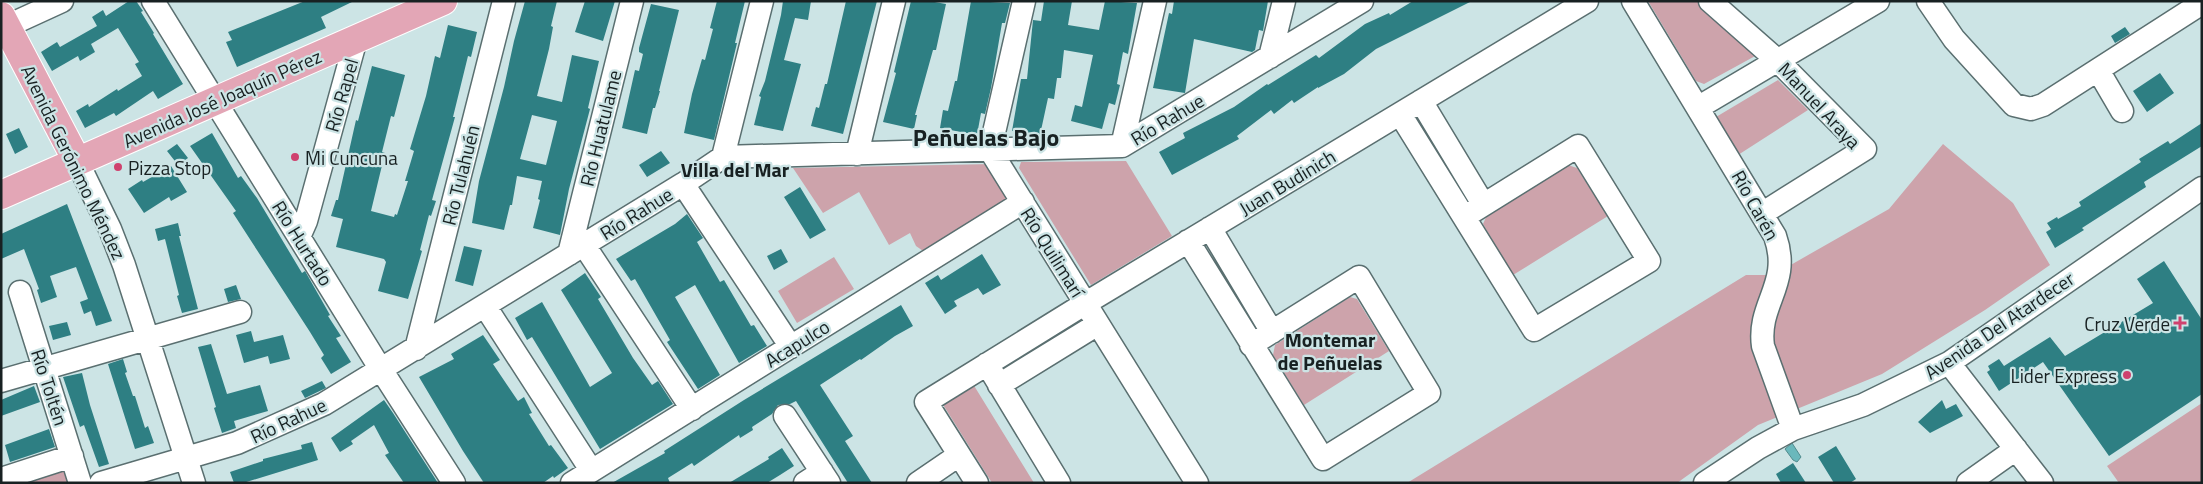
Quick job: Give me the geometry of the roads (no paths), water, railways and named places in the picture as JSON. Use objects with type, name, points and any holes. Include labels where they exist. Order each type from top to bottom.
[{"type":"main road","name":"Avenida José Joaquín Pérez","points":[[1,195],[443,1]]},
{"type":"main road","name":"Avenida Gerónimo Méndez","points":[[3,24],[77,161]]},
{"type":"street","points":[[3,24],[62,1]]},
{"type":"street","name":"Río Hurtado","points":[[153,1],[381,370],[454,483]]},
{"type":"street","name":"Río Tulahuén","points":[[416,349],[504,1]]},
{"type":"street","name":"Río Huatulame","points":[[576,250],[632,1]]},
{"type":"street","points":[[723,157],[762,1]]},
{"type":"street","points":[[857,154],[894,1]]},
{"type":"street","points":[[990,150],[1024,1]]},
{"type":"street","points":[[1122,146],[1155,1]]},
{"type":"street","points":[[1270,57],[1284,1]]},
{"type":"street","name":"Río Rahue","points":[[101,483],[237,443],[294,419],[331,400],[684,184],[723,157],[1122,146],[1362,1]]},
{"type":"street","name":"Juan Budinich","points":[[977,483],[926,402],[1188,241],[1587,1]]},
{"type":"street","name":"Río Carén","points":[[1633,1],[1699,107],[1775,236],[1781,260],[1780,273],[1766,317],[1762,337],[1793,429]]},
{"type":"street","name":"Manuel Araya","points":[[1710,1],[1778,61],[1865,149],[1763,213]]},
{"type":"street","points":[[1928,1],[1954,39],[2014,105],[2031,108],[2043,105],[2098,70],[2192,5]]},
{"type":"street","points":[[1699,107],[1778,61],[1865,4]]},
{"type":"street","name":"Río Rapel","points":[[299,237],[306,221],[356,39]]},
{"type":"street","points":[[2098,70],[2122,111]]},
{"type":"street","points":[[1421,101],[1484,204]]},
{"type":"street","points":[[1400,114],[1534,330],[1649,261],[1578,146],[1464,217]]},
{"type":"street","name":"Río Quilimarí","points":[[990,150],[1197,483]]},
{"type":"street","name":"Avenida Gerónimo Méndez","points":[[77,161],[117,247],[194,483]]},
{"type":"street","points":[[684,184],[791,348]]},
{"type":"street","name":"Avenida Del Atardecer","points":[[1704,483],[1758,448],[1793,429],[1862,405],[1948,363],[2202,188]]},
{"type":"street","name":"Acapulco","points":[[572,483],[1023,202]]},
{"type":"street","points":[[1210,228],[1272,332]]},
{"type":"street","points":[[1188,241],[1251,345],[1323,459],[1429,393],[1359,278],[1251,345]]},
{"type":"street","points":[[576,250],[692,409]]},
{"type":"street","name":"Río Toltén","points":[[20,292],[80,483]]},
{"type":"street","points":[[485,306],[591,470]]},
{"type":"street","points":[[1,382],[240,312]]},
{"type":"street","points":[[999,384],[1098,324]]},
{"type":"street","points":[[1948,363],[2042,483]]},
{"type":"street","points":[[988,364],[1059,483]]},
{"type":"street","points":[[785,416],[818,479]]},
{"type":"street","points":[[1968,483],[2016,449]]},
{"type":"street","points":[[918,483],[960,455]]},
{"type":"street","points":[[1,479],[72,456]]},
{"type":"water","points":[[1792,443],[1801,457],[1797,462],[1793,460],[1785,449]]},
{"type":"place","name":"Mi Cuncuna","points":[[295,157]]},
{"type":"place","name":"Pizza Stop","points":[[118,167]]},
{"type":"place","name":"Cruz Verde","points":[[2180,323]]},
{"type":"place","name":"Lider Express","points":[[2127,375]]},
{"type":"district","name":"Peñuelas Bajo","points":[[986,137]]},
{"type":"district","name":"Villa del Mar","points":[[735,169]]},
{"type":"district","name":"Montemar de Peñuelas","points":[[1330,350]]}]
